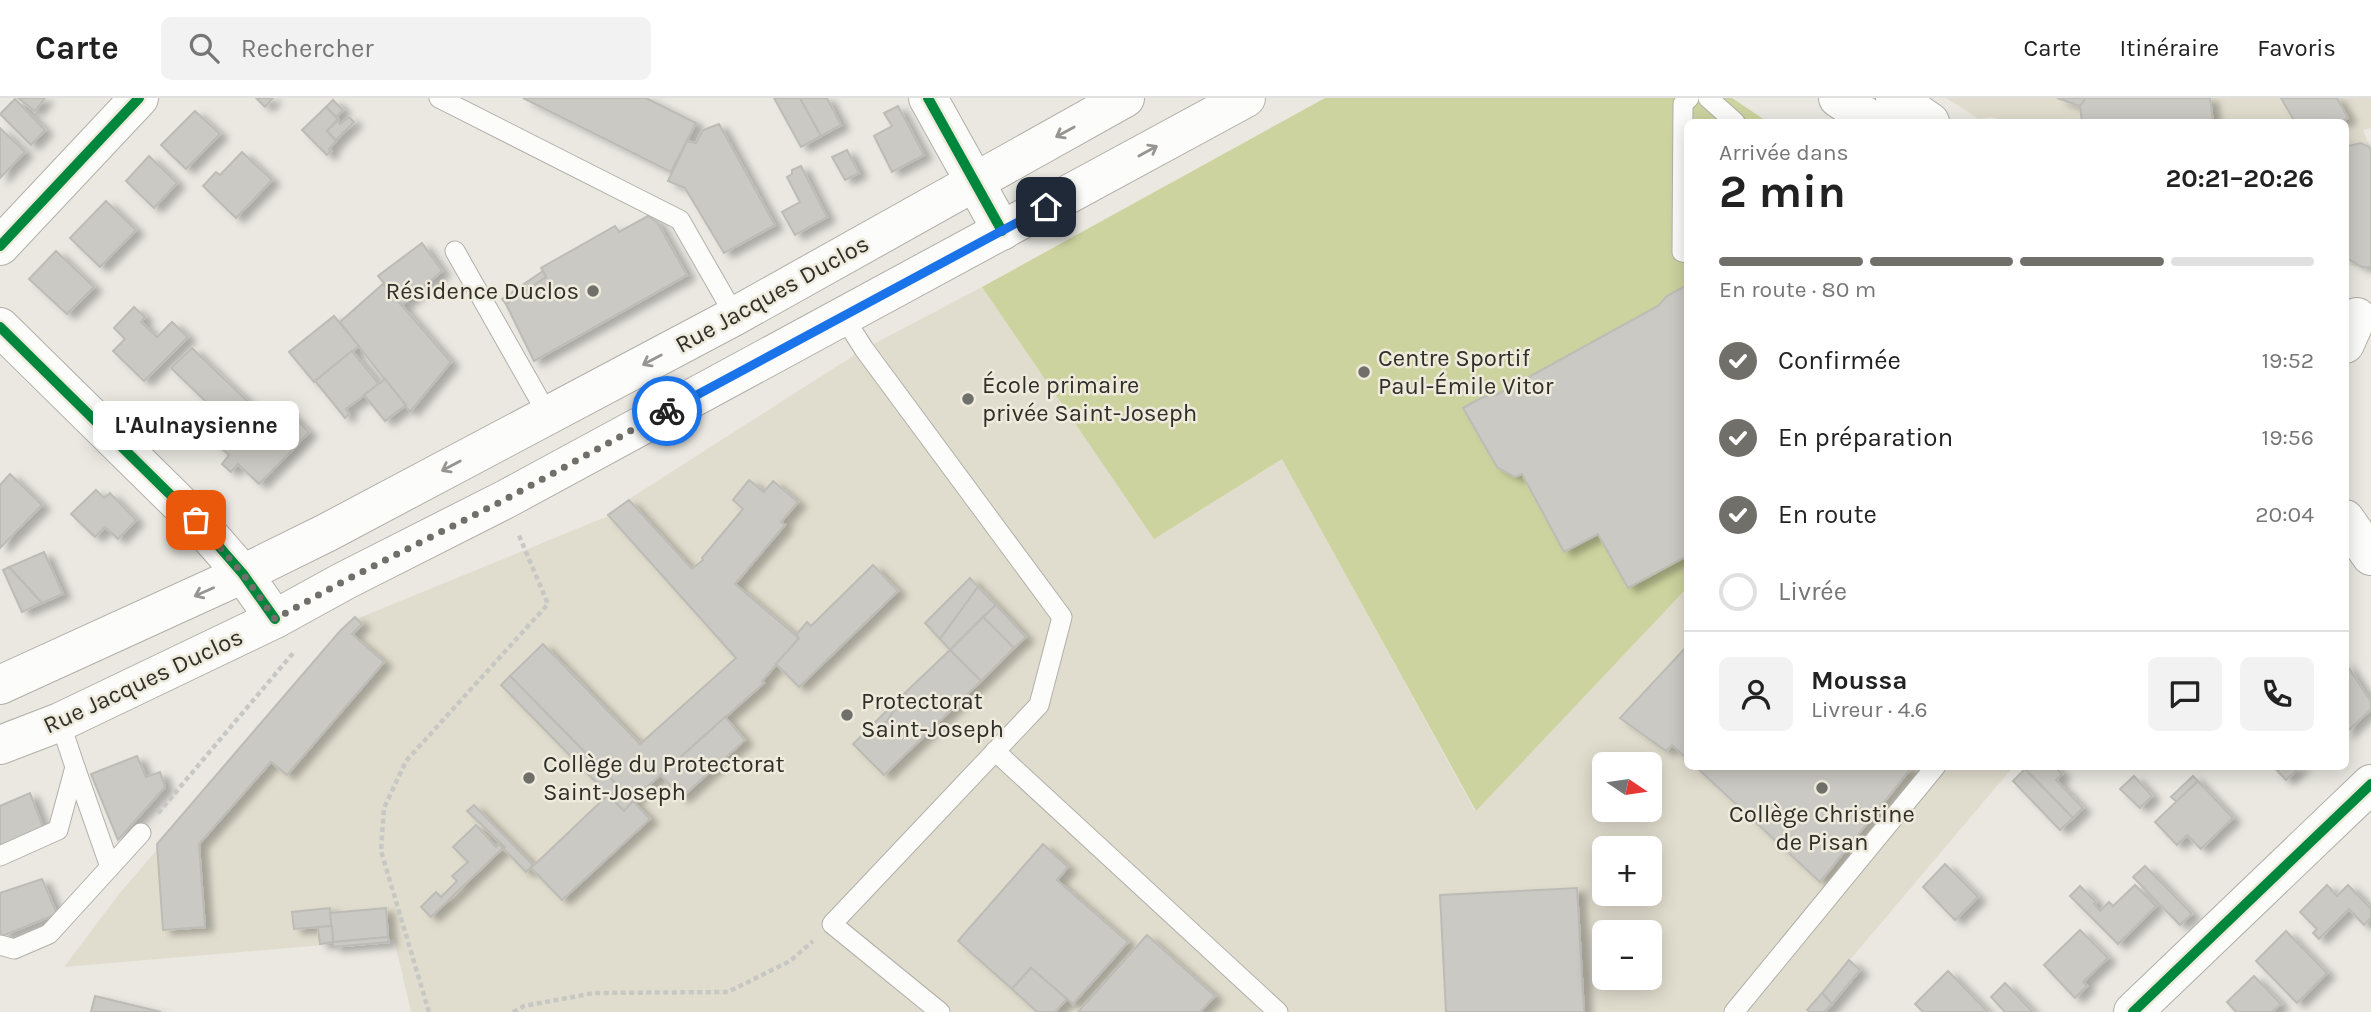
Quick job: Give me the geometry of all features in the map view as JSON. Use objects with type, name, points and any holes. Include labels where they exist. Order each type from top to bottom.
[{"type":"main road","points":[[0,246],[139,98]]},
{"type":"main road","points":[[928,98],[1002,231]]},
{"type":"main road","name":"Rue Jacques Duclos","points":[[0,685],[243,574],[548,415],[735,316],[1125,98]]},
{"type":"main road","name":"Rue Jacques Duclos","points":[[0,745],[288,630],[344,581],[506,499],[1246,98]]},
{"type":"main road","points":[[1838,98],[1870,119]]},
{"type":"main road","points":[[1895,98],[1926,119]]},
{"type":"main road","points":[[0,327],[196,520],[288,630]]},
{"type":"main road","points":[[2349,525],[2371,556]]},
{"type":"main road","points":[[2133,1012],[2371,783]]},
{"type":"lane","points":[[439,98],[680,220],[735,316]]},
{"type":"lane","points":[[1684,252],[1682,117],[1683,104],[1689,98]]},
{"type":"lane","points":[[1708,98],[1732,119]]},
{"type":"lane","points":[[455,251],[548,415]]},
{"type":"lane","points":[[843,316],[864,349],[1062,617],[1039,705],[832,924],[940,1012]]},
{"type":"lane","points":[[60,722],[110,867]]},
{"type":"lane","points":[[995,751],[1278,1012]]},
{"type":"lane","points":[[0,856],[58,830],[75,767]]},
{"type":"lane","points":[[1734,1012],[1933,770]]},
{"type":"lane","points":[[0,945],[14,949],[49,934],[141,833]]},
{"type":"path","points":[[429,1012],[382,851],[384,808],[406,761],[548,604],[506,499]]},
{"type":"path","points":[[141,833],[288,630]]},
{"type":"path","points":[[513,1012],[524,1006],[594,993],[728,992],[790,961],[832,924]]},
{"type":"shaded area","points":[[1946,98],[2371,98],[2371,128],[2363,130],[2371,149],[2371,267],[2349,265],[2349,119],[1979,119]]},
{"type":"shaded area","name":"Protectorat Saint-Joseph","points":[[982,287],[1154,538],[1282,458],[1475,811],[1684,591],[1684,770],[2010,770],[1806,1012],[411,1012],[394,939],[64,967],[119,894],[354,620],[608,516],[629,499],[864,349]]},
{"type":"green space","name":"Centre Sportif Paul-Émile Vitor","points":[[1325,98],[1732,98],[1764,119],[1684,119],[1684,591],[1476,811],[1282,459],[1154,539],[982,287]]},
{"type":"building","points":[[18,98],[45,98],[35,111]]},
{"type":"building","points":[[256,98],[273,98],[265,107]]},
{"type":"building","points":[[523,98],[646,98],[696,123],[671,172]]},
{"type":"building","points":[[774,98],[800,98],[821,136],[801,147]]},
{"type":"building","points":[[800,98],[827,98],[841,125],[821,136]]},
{"type":"building","points":[[2057,98],[2086,98],[2080,106]]},
{"type":"building","points":[[2086,98],[2210,98],[2213,119],[2082,119],[2080,106]]},
{"type":"building","points":[[2281,98],[2337,98],[2348,118],[2346,119],[2293,119]]},
{"type":"building","points":[[15,99],[45,130],[31,145],[0,114]]},
{"type":"building","points":[[333,100],[343,110],[336,117],[326,107]]},
{"type":"building","points":[[898,106],[924,155],[892,172],[874,136],[892,126],[884,113]]},
{"type":"building","points":[[326,107],[338,119],[327,131],[336,141],[327,155],[302,130]]},
{"type":"building","points":[[195,111],[220,134],[186,169],[161,145]]},
{"type":"building","points":[[349,117],[354,122],[336,140],[327,131],[338,120],[340,124]]},
{"type":"building","points":[[719,124],[775,225],[724,253],[685,188],[668,181],[687,141],[696,143],[703,130]]},
{"type":"building","points":[[0,128],[25,152],[0,178]]},
{"type":"building","points":[[2361,143],[2371,148],[2371,267],[2362,267],[2349,259],[2349,146]]},
{"type":"building","points":[[847,150],[859,173],[845,180],[832,157]]},
{"type":"building","points":[[242,152],[272,180],[236,218],[203,186],[216,172],[220,175]]},
{"type":"building","points":[[149,156],[177,183],[154,208],[126,181]]},
{"type":"building","points":[[801,166],[827,217],[795,235],[782,212],[800,202],[787,177],[792,174],[792,170]]},
{"type":"building","points":[[106,201],[136,230],[100,267],[70,238]]},
{"type":"building","name":"Résidence Duclos","points":[[648,216],[657,222],[687,275],[534,361],[506,304],[546,277],[541,268],[615,226],[619,232]]},
{"type":"building","points":[[422,243],[442,271],[402,305],[378,276]]},
{"type":"building","points":[[56,251],[94,287],[67,314],[29,279]]},
{"type":"building","points":[[543,271],[546,277],[506,304],[502,299]]},
{"type":"building","points":[[383,284],[451,362],[410,412],[340,322]]},
{"type":"building","points":[[1684,287],[1684,558],[1628,588],[1598,534],[1564,552],[1522,474],[1515,477],[1497,467],[1463,408],[1483,397],[1496,395],[1658,306],[1667,296]]},
{"type":"building","points":[[134,307],[145,317],[141,322],[157,337],[172,322],[188,337],[144,381],[113,351],[125,339],[114,328]]},
{"type":"building","points":[[334,316],[359,346],[314,382],[289,352]]},
{"type":"building","points":[[192,348],[295,447],[259,484],[238,464],[231,472],[222,464],[229,455],[207,435],[223,418],[171,368]]},
{"type":"building","points":[[352,351],[379,384],[346,409],[349,414],[345,418],[315,381]]},
{"type":"building","points":[[385,379],[406,405],[385,421],[364,395]]},
{"type":"building","points":[[279,403],[309,432],[295,447],[265,418]]},
{"type":"building","points":[[10,474],[42,505],[0,548],[0,485]]},
{"type":"building","points":[[749,480],[764,492],[773,481],[798,502],[781,522],[785,525],[735,584],[799,638],[762,681],[764,683],[632,800],[510,676],[543,644],[640,744],[736,658],[608,515],[629,500],[692,569],[703,560],[743,509],[733,500]]},
{"type":"building","points":[[96,490],[104,498],[110,493],[136,520],[118,539],[105,527],[95,537],[71,514]]},
{"type":"building","points":[[44,552],[63,594],[42,603],[9,567]]},
{"type":"building","points":[[873,565],[898,591],[799,687],[776,664],[799,638],[796,635],[807,622],[811,626]]},
{"type":"building","points":[[9,567],[42,603],[22,612],[3,570]]},
{"type":"building","points":[[970,578],[978,587],[940,639],[925,623]]},
{"type":"building","points":[[978,587],[996,605],[950,650],[940,639]]},
{"type":"building","points":[[996,605],[1026,637],[1014,648],[983,617]]},
{"type":"building","points":[[355,617],[362,624],[352,634],[384,662],[287,775],[271,762],[199,844],[205,927],[163,930],[157,844],[340,631]]},
{"type":"building","points":[[983,617],[1014,648],[981,681],[950,650]]},
{"type":"building","points":[[1684,649],[1684,756],[1672,745],[1666,751],[1620,718]]},
{"type":"building","points":[[950,650],[981,681],[884,775],[853,744],[863,734],[872,735],[880,731],[908,690]]},
{"type":"building","points":[[2349,668],[2371,702],[2371,709],[2349,730]]},
{"type":"building","points":[[510,676],[633,801],[624,811],[501,685]]},
{"type":"building","points":[[908,690],[880,731],[872,735],[863,734]]},
{"type":"building","points":[[725,717],[745,740],[681,798],[661,775]]},
{"type":"building","points":[[137,756],[146,777],[160,772],[165,787],[118,840],[91,774]]},
{"type":"building","points":[[1699,770],[1910,770],[1820,882]]},
{"type":"building","points":[[2026,770],[2058,770],[2062,774],[2056,780],[2083,808],[2073,818]]},
{"type":"building","points":[[2026,770],[2073,818],[2060,830],[2013,781]]},
{"type":"building","points":[[2277,770],[2297,770],[2286,780]]},
{"type":"building","points":[[2134,776],[2152,796],[2140,808],[2120,789]]},
{"type":"building","points":[[2193,776],[2198,781],[2177,802],[2171,797]]},
{"type":"building","points":[[2198,781],[2233,818],[2201,849],[2187,835],[2177,845],[2155,822]]},
{"type":"building","points":[[30,793],[44,830],[0,848],[0,806]]},
{"type":"building","points":[[608,795],[624,811],[633,801],[650,819],[562,900],[531,868]]},
{"type":"building","points":[[474,805],[533,865],[526,872],[503,848],[505,847],[467,811]]},
{"type":"building","points":[[476,825],[496,847],[499,844],[503,848],[431,917],[421,907],[436,892],[441,897],[457,881],[452,876],[468,862],[453,847]]},
{"type":"building","points":[[1043,844],[1068,867],[1057,880],[1128,942],[1073,1004],[1031,968],[1012,989],[958,941]]},
{"type":"building","points":[[1945,864],[1978,897],[1955,920],[1923,887]]},
{"type":"building","points":[[2145,866],[2192,914],[2180,925],[2133,877]]},
{"type":"building","points":[[42,879],[57,914],[2,936],[0,893]]},
{"type":"building","points":[[2135,885],[2156,906],[2118,944],[2070,896],[2080,886],[2096,902],[2094,904],[2100,911],[2109,902],[2113,906]]},
{"type":"building","points":[[2327,885],[2337,896],[2348,885],[2371,909],[2371,918],[2364,925],[2349,909],[2319,939],[2313,933],[2317,929],[2300,912]]},
{"type":"building","points":[[1577,888],[1584,1012],[1446,1012],[1440,895]]},
{"type":"building","points":[[330,908],[332,926],[294,929],[292,912]]},
{"type":"building","points":[[386,908],[388,937],[333,942],[330,913]]},
{"type":"building","points":[[332,926],[333,942],[320,944],[318,927]]},
{"type":"building","points":[[2080,930],[2108,958],[2083,982],[2087,986],[2075,998],[2044,965]]},
{"type":"building","points":[[2286,931],[2327,973],[2297,1003],[2256,961]]},
{"type":"building","points":[[1147,935],[1215,996],[1200,1012],[1078,1012]]},
{"type":"building","points":[[388,937],[389,942],[333,947],[333,942]]},
{"type":"building","points":[[1849,960],[1860,970],[1832,1004],[1822,993]]},
{"type":"building","points":[[1031,968],[1067,999],[1055,1012],[1037,1012],[1012,989]]},
{"type":"building","points":[[1948,971],[1988,1012],[1923,1012],[1915,1004]]},
{"type":"building","points":[[2254,976],[2281,1004],[2272,1012],[2236,1012],[2227,1002]]},
{"type":"building","points":[[2005,983],[2033,1012],[2005,1012],[1991,997]]},
{"type":"building","points":[[1822,993],[1832,1004],[1824,1012],[1807,1010]]},
{"type":"building","points":[[95,996],[161,1012],[91,1012]]},
{"type":"cycle path","points":[[0,246],[139,98]]},
{"type":"cycle path","points":[[928,98],[1002,231]]},
{"type":"cycle path","points":[[0,327],[196,520],[243,574],[275,619]]},
{"type":"cycle path","points":[[2133,1012],[2371,784]]},
{"type":"way so far","points":[[196,520],[243,574],[275,619],[506,499],[667,411]]},
{"type":"place","name":"Résidence Duclos","points":[[593,291]]},
{"type":"place","name":"Centre Sportif Paul-Émile Vitor","points":[[1364,372]]},
{"type":"place","name":"École primaire privée Saint-Joseph","points":[[968,399]]},
{"type":"place","name":"L'Aulnaysienne","points":[[196,520]]},
{"type":"place","name":"Protectorat Saint-Joseph","points":[[847,715]]},
{"type":"place","name":"Collège du Protectorat Saint-Joseph","points":[[529,778]]},
{"type":"place","name":"Collège Christine de Pisan","points":[[1822,788]]},
{"type":"route","points":[[667,411],[1046,207]]}]
